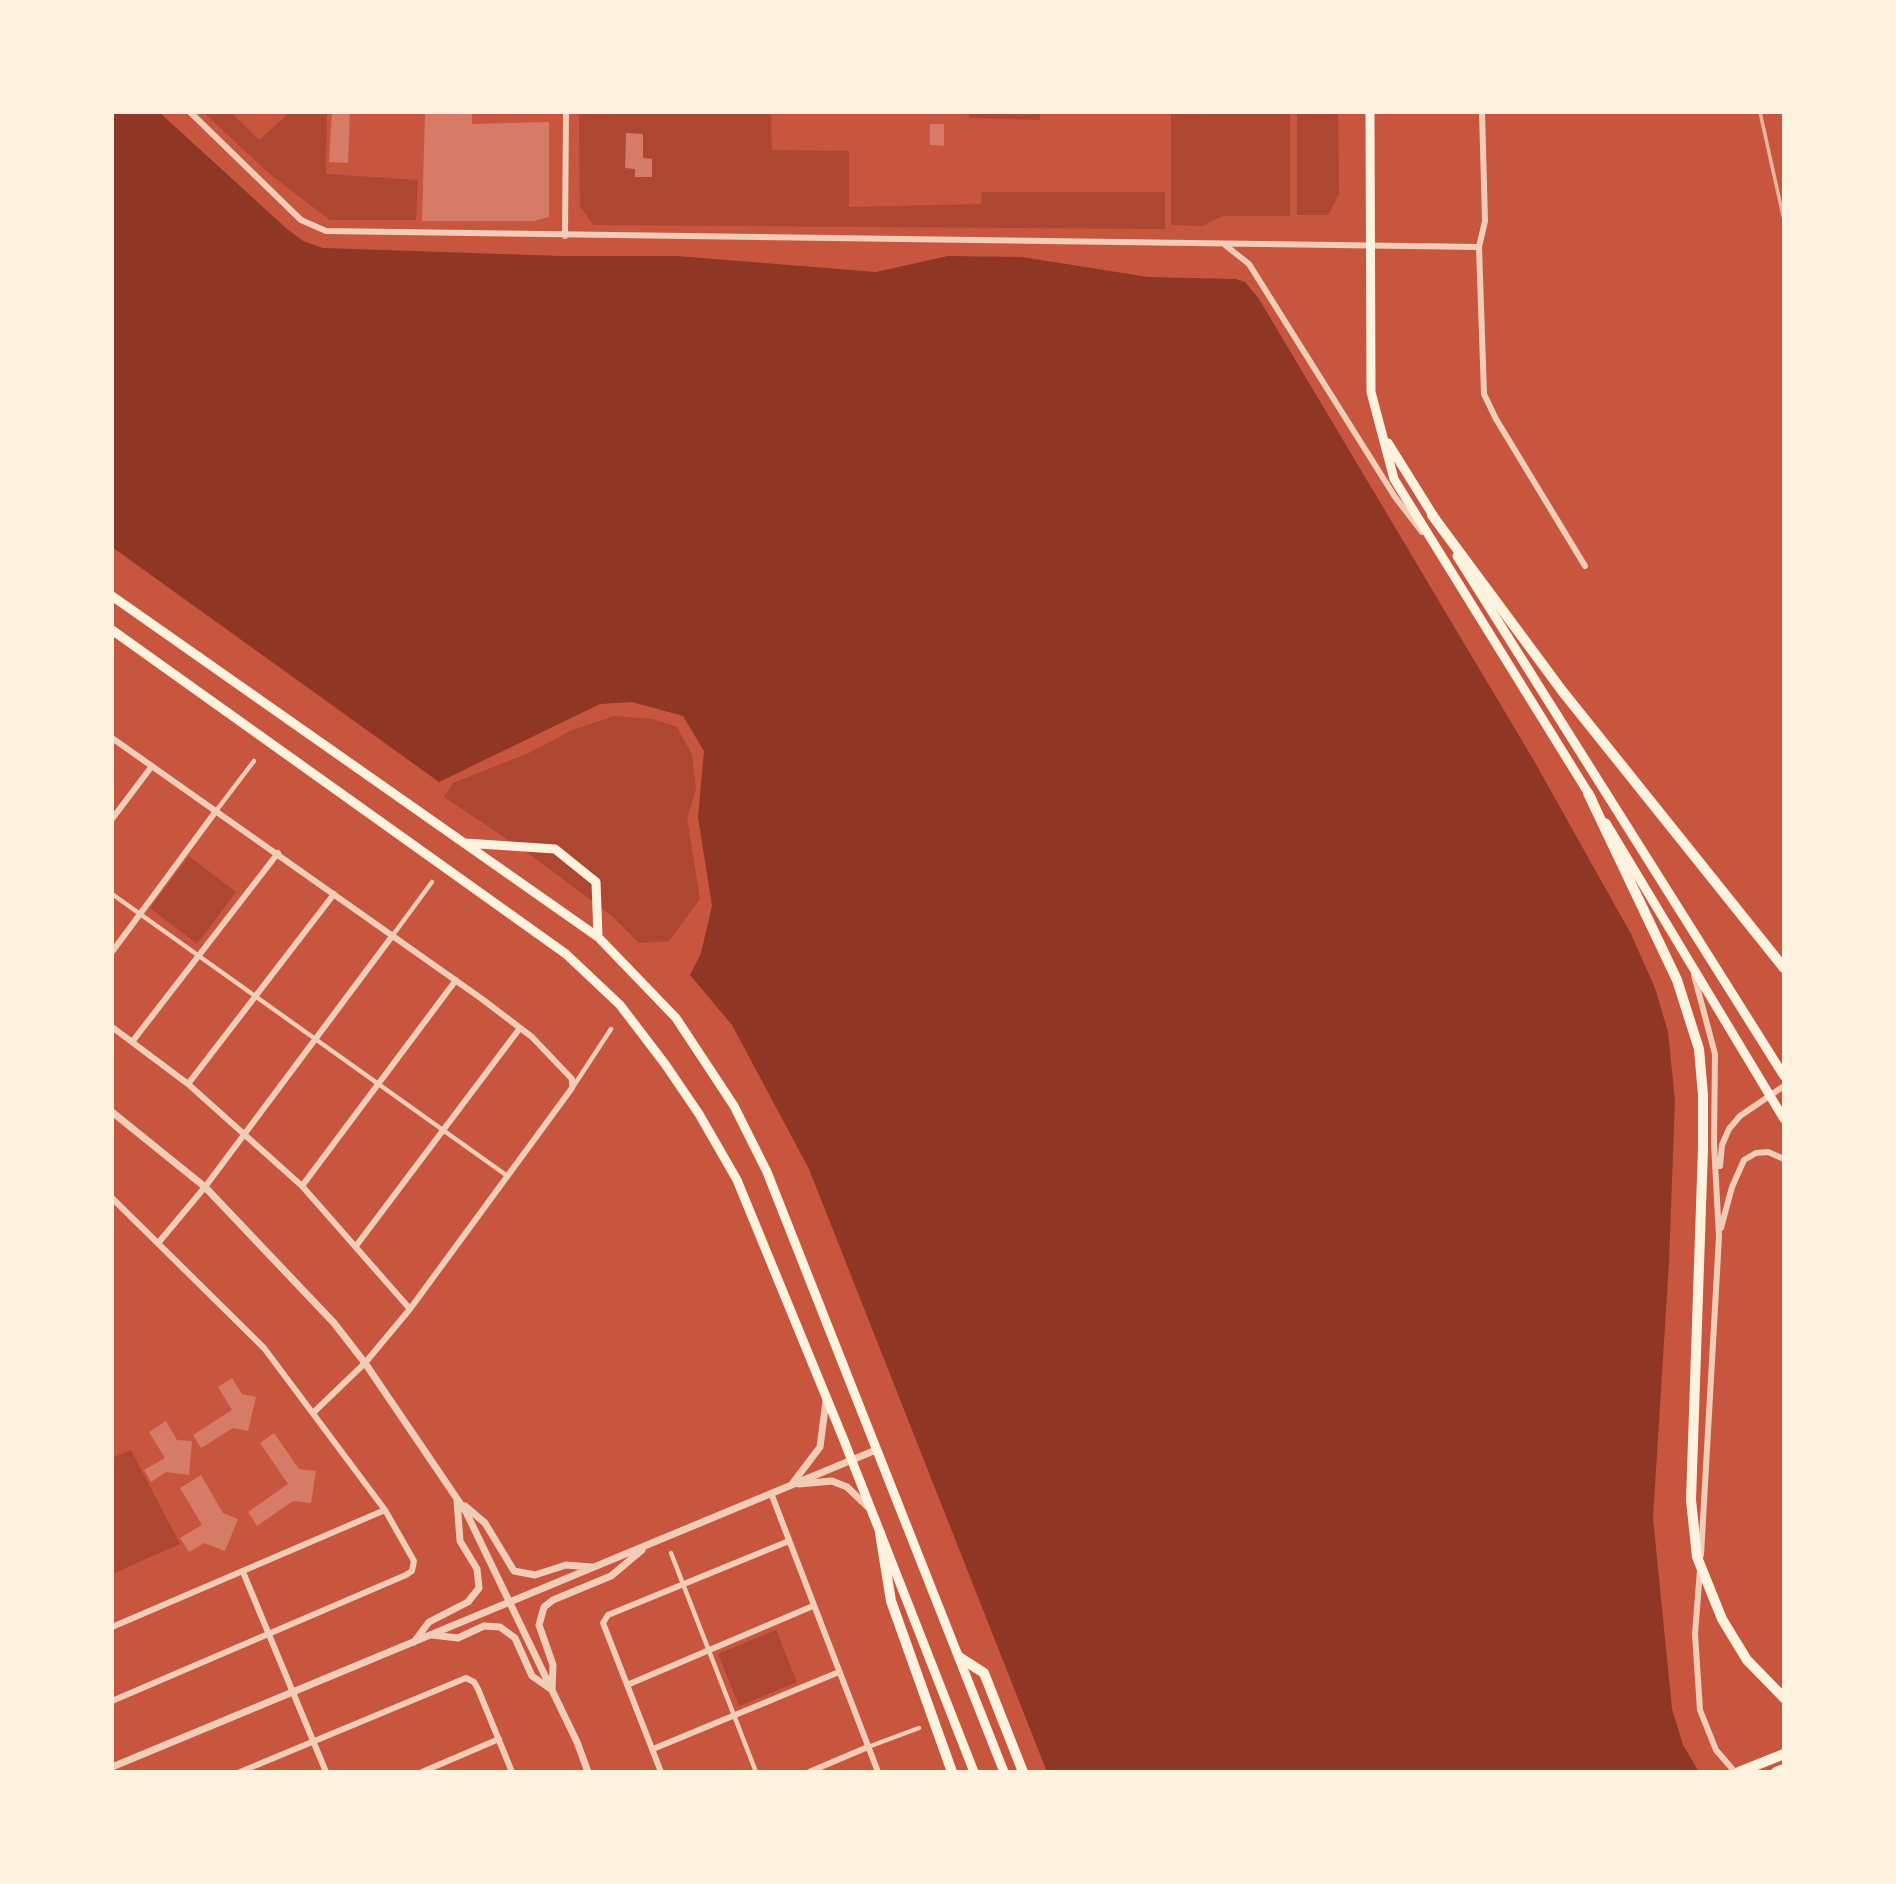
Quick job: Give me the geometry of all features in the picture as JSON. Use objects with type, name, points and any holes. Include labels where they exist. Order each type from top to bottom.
[{"type":"highway","points":[[1432,515],[1563,692],[1784,968]]},
{"type":"highway","points":[[1588,793],[1677,980],[1689,1009],[1699,1049],[1703,1095],[1691,1500],[1697,1558],[1722,1619],[1747,1660],[1784,1698]]},
{"type":"highway","points":[[880,1533],[891,1601],[952,1772]]},
{"type":"highway","points":[[959,1657],[984,1673],[1023,1772]]},
{"type":"highway","points":[[1737,1772],[1784,1754]]},
{"type":"highway","points":[[1776,1772],[1784,1769]]},
{"type":"main road","points":[[1370,112],[1371,392],[1394,479],[1687,953],[1772,1094],[1784,1119]]},
{"type":"main road","points":[[1385,439],[1784,1076]]},
{"type":"main road","points":[[112,596],[598,937],[676,1018],[734,1106],[767,1172],[1004,1772]]},
{"type":"main road","points":[[112,630],[566,954],[620,1005],[699,1114],[737,1180],[871,1509],[974,1772]]},
{"type":"main road","points":[[464,843],[555,849],[596,882],[598,937]]},
{"type":"street","points":[[190,112],[301,219],[326,231],[1479,247]]},
{"type":"street","points":[[565,236],[566,112]]},
{"type":"street","points":[[1482,112],[1485,220],[1479,247],[1484,394],[1496,419],[1585,566]]},
{"type":"street","points":[[1223,244],[1249,264],[1395,497],[1442,557]]},
{"type":"street","points":[[112,738],[278,853],[520,1028],[562,1066],[572,1079],[572,1088]]},
{"type":"street","points":[[112,952],[254,761]]},
{"type":"street","points":[[112,819],[152,766]]},
{"type":"street","points":[[132,1042],[278,853]]},
{"type":"street","points":[[159,1242],[205,1187],[432,882]]},
{"type":"street","points":[[112,894],[506,1175]]},
{"type":"street","points":[[188,1084],[334,894]]},
{"type":"street","points":[[1687,953],[1705,1007],[1715,1054],[1714,1143],[1718,1178],[1719,1237],[1695,1634],[1697,1688],[1707,1731],[1716,1750],[1737,1772]]},
{"type":"street","points":[[302,1186],[456,980]]},
{"type":"street","points":[[112,1027],[188,1084],[302,1186],[410,1309]]},
{"type":"street","points":[[356,1246],[520,1028]]},
{"type":"street","points":[[314,1412],[365,1363],[410,1309],[572,1088],[611,1029]]},
{"type":"street","points":[[1718,1178],[1722,1145],[1729,1129],[1740,1116],[1784,1086]]},
{"type":"street","points":[[112,1112],[205,1187],[334,1323],[365,1363],[457,1499],[510,1602],[588,1772]]},
{"type":"street","points":[[1719,1237],[1732,1187],[1745,1160],[1756,1153],[1768,1152],[1784,1159]]},
{"type":"street","points":[[112,1198],[264,1348],[386,1510],[414,1562],[412,1571],[268,1636],[112,1701]]},
{"type":"street","points":[[792,1485],[820,1447],[826,1398]]},
{"type":"street","points":[[112,1769],[876,1450]]},
{"type":"street","points":[[792,1485],[832,1481],[847,1487],[871,1509]]},
{"type":"street","points":[[771,1493],[878,1772]]},
{"type":"street","points":[[457,1499],[485,1523],[514,1571],[535,1575],[566,1564],[593,1567]]},
{"type":"street","points":[[414,1642],[429,1622],[468,1602],[479,1588],[477,1569],[460,1541],[457,1499]]},
{"type":"street","points":[[112,1627],[386,1510]]},
{"type":"street","points":[[661,1772],[603,1623],[608,1615],[789,1541]]},
{"type":"street","points":[[552,1690],[553,1665],[539,1625],[544,1607],[553,1600],[611,1576],[649,1544]]},
{"type":"street","points":[[671,1553],[756,1772]]},
{"type":"street","points":[[243,1572],[326,1772]]},
{"type":"street","points":[[628,1685],[813,1606]]},
{"type":"street","points":[[431,1634],[458,1638],[484,1626],[500,1627],[515,1637],[532,1676],[552,1690]]},
{"type":"street","points":[[653,1749],[839,1672]]},
{"type":"street","points":[[240,1772],[466,1678],[474,1682],[512,1772]]},
{"type":"street","points":[[809,1772],[919,1728]]},
{"type":"street","points":[[422,1772],[499,1739]]},
{"type":"shaded area","points":[[112,112],[159,112],[287,229],[303,241],[323,248],[561,256],[677,256],[876,272],[948,256],[1022,257],[1148,277],[1236,279],[1245,282],[1259,299],[1533,759],[1631,934],[1655,988],[1668,1032],[1675,1100],[1669,1262],[1653,1518],[1672,1709],[1683,1745],[1699,1772],[1047,1772],[809,1169],[732,1025],[690,975],[701,953],[712,906],[698,817],[704,751],[683,716],[632,702],[600,704],[439,782],[112,547]]},
{"type":"shaded area","points":[[203,112],[231,112],[259,140],[290,112],[327,112],[326,174],[418,180],[416,220],[330,220],[272,176]]},
{"type":"shaded area","points":[[579,112],[771,112],[772,150],[849,151],[849,207],[981,204],[982,192],[1165,192],[1165,229],[593,225],[580,206]]},
{"type":"shaded area","points":[[969,112],[1040,112],[1040,120],[969,118]]},
{"type":"shaded area","points":[[1171,112],[1290,112],[1290,216],[1223,216],[1202,226],[1171,225]]},
{"type":"shaded area","points":[[1297,112],[1338,112],[1339,194],[1328,215],[1297,215]]},
{"type":"shaded area","points":[[614,716],[652,719],[677,727],[692,754],[696,789],[687,818],[700,899],[669,941],[639,943],[612,916],[532,856],[444,797],[453,783],[531,752],[570,731]]},
{"type":"shaded area","points":[[189,856],[236,892],[197,944],[150,908]]},
{"type":"shaded area","points":[[131,1450],[180,1544],[112,1574],[112,1458]]},
{"type":"shaded area","points":[[776,1630],[797,1682],[739,1706],[718,1654]]},
{"type":"building","points":[[332,112],[350,112],[348,163],[329,162]]},
{"type":"building","points":[[425,112],[472,112],[472,124],[549,122],[549,217],[534,221],[422,221]]},
{"type":"building","points":[[930,124],[944,124],[944,146],[930,145]]},
{"type":"building","points":[[626,133],[643,134],[643,158],[652,159],[652,177],[635,177],[635,169],[625,168]]},
{"type":"building","points":[[232,1378],[242,1394],[256,1397],[248,1431],[233,1428],[201,1448],[193,1435],[232,1410],[218,1387]]},
{"type":"building","points":[[166,1421],[177,1440],[192,1441],[189,1475],[166,1472],[151,1482],[144,1470],[165,1458],[149,1432]]},
{"type":"building","points":[[274,1433],[299,1469],[316,1471],[311,1503],[293,1501],[257,1526],[248,1512],[288,1484],[260,1443]]},
{"type":"building","points":[[201,1475],[223,1513],[238,1519],[225,1551],[204,1543],[189,1552],[180,1538],[202,1525],[180,1488]]},
{"type":"railway","points":[[1760,112],[1784,220]]}]
